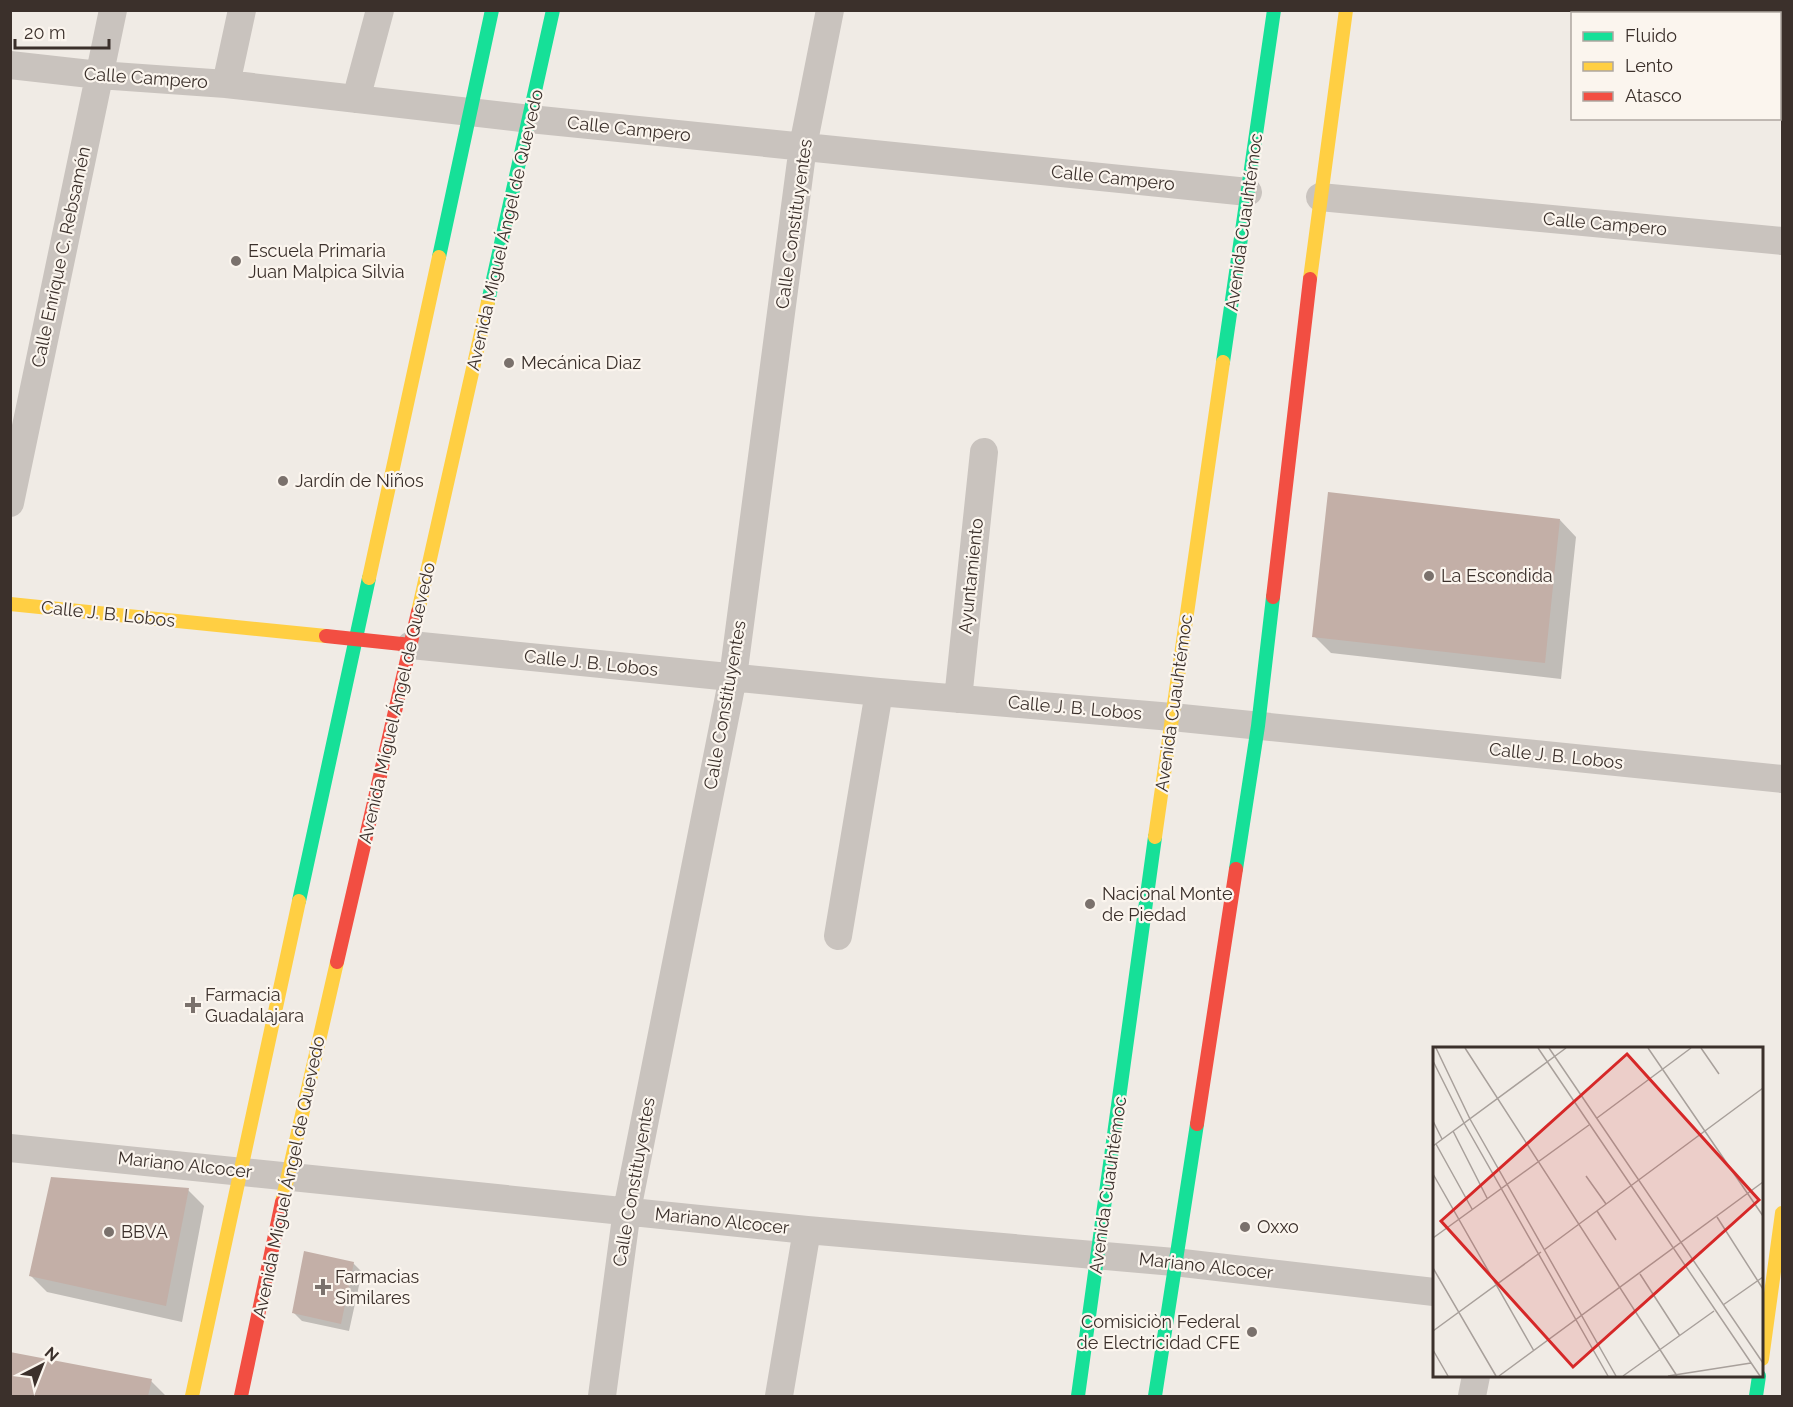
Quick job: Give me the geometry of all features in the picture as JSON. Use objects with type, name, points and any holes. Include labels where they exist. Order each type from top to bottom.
[{"type":"main road","points":[[192,1396],[468,111],[492,10]]},
{"type":"main road","name":"Avenida Miguel Ángel de Quevedo","points":[[241,1396],[287,1176],[411,645],[553,10]]},
{"type":"main road","name":"Avenida Cuauhtémoc","points":[[1078,1396],[1172,717],[1274,10]]},
{"type":"main road","points":[[1155,1396],[1258,726],[1320,197],[1346,10]]},
{"type":"main road","name":"Calle J. B. Lobos","points":[[10,604],[411,645]]},
{"type":"main road","points":[[1763,1350],[1770,1319],[1782,1213]]},
{"type":"main road","points":[[1756,1396],[1759,1377]]},
{"type":"street","name":"Calle Enrique C. Rebsamén","points":[[10,503],[113,10]]},
{"type":"street","points":[[226,84],[242,10]]},
{"type":"street","points":[[356,99],[380,10]]},
{"type":"street","name":"Calle Constituyentes","points":[[602,1396],[627,1210],[733,677],[803,146],[830,10]]},
{"type":"street","name":"Calle Campero","points":[[10,65],[99,75],[226,84],[530,118],[1248,192]]},
{"type":"street","name":"Calle Campero","points":[[1320,197],[1782,241]]},
{"type":"street","name":"Ayuntamiento","points":[[958,699],[984,452]]},
{"type":"street","name":"Calle J. B. Lobos","points":[[411,645],[879,692],[1172,717],[1782,778]]},
{"type":"street","points":[[838,936],[879,692]]},
{"type":"street","name":"Mariano Alcocer","points":[[10,1148],[807,1230],[1174,1262],[1433,1292]]},
{"type":"street","points":[[779,1396],[807,1230]]},
{"type":"street","points":[[1472,1396],[1476,1377]]},
{"type":"building","points":[[1328,492],[1560,519],[1545,663],[1312,637]]},
{"type":"building","name":"BBVA","points":[[51,1177],[189,1188],[166,1306],[29,1276]]},
{"type":"building","name":"Farmacias Similares","points":[[304,1251],[354,1262],[341,1324],[292,1313]]},
{"type":"building","points":[[10,1352],[152,1379],[148,1396],[10,1396]]},
{"type":"traffic: fast","points":[[439,257],[492,10]]},
{"type":"traffic: fast","points":[[488,302],[553,10]]},
{"type":"traffic: fast","points":[[1223,362],[1274,10]]},
{"type":"traffic: fast","points":[[299,901],[369,578]]},
{"type":"traffic: fast","points":[[1236,869],[1258,726],[1273,597]]},
{"type":"traffic: fast","points":[[1078,1396],[1155,837]]},
{"type":"traffic: fast","points":[[1155,1396],[1197,1124]]},
{"type":"traffic: fast","points":[[1756,1396],[1759,1377]]},
{"type":"traffic: slow","points":[[1310,279],[1346,10]]},
{"type":"traffic: slow","points":[[369,578],[439,257]]},
{"type":"traffic: slow","points":[[418,612],[488,302]]},
{"type":"traffic: slow","points":[[1155,837],[1223,362]]},
{"type":"traffic: slow","points":[[10,604],[326,636]]},
{"type":"traffic: slow","points":[[192,1396],[299,901]]},
{"type":"traffic: slow","points":[[282,1202],[337,962]]},
{"type":"traffic: slow","points":[[1763,1352],[1782,1213]]},
{"type":"traffic: jam","points":[[1273,597],[1310,279]]},
{"type":"traffic: jam","points":[[337,962],[418,612]]},
{"type":"traffic: jam","points":[[326,636],[411,645]]},
{"type":"traffic: jam","points":[[1197,1124],[1236,869]]},
{"type":"traffic: jam","points":[[241,1396],[282,1202]]},
{"type":"place","name":"Escuela Primaria Juan Malpica Silvia","points":[[236,261]]},
{"type":"place","name":"Mecánica Diaz","points":[[509,363]]},
{"type":"place","name":"Jardín de Niños","points":[[283,481]]},
{"type":"place","name":"La Escondida","points":[[1429,576]]},
{"type":"place","name":"Nacional Monte de Piedad","points":[[1090,904]]},
{"type":"place","name":"Farmacia Guadalajara","points":[[193,1005]]},
{"type":"place","name":"Oxxo","points":[[1245,1227]]},
{"type":"place","name":"BBVA","points":[[109,1232]]},
{"type":"place","name":"Farmacias Similares","points":[[323,1287]]},
{"type":"place","name":"Comisiciòn Federal de Electricidad CFE","points":[[1252,1332]]}]
